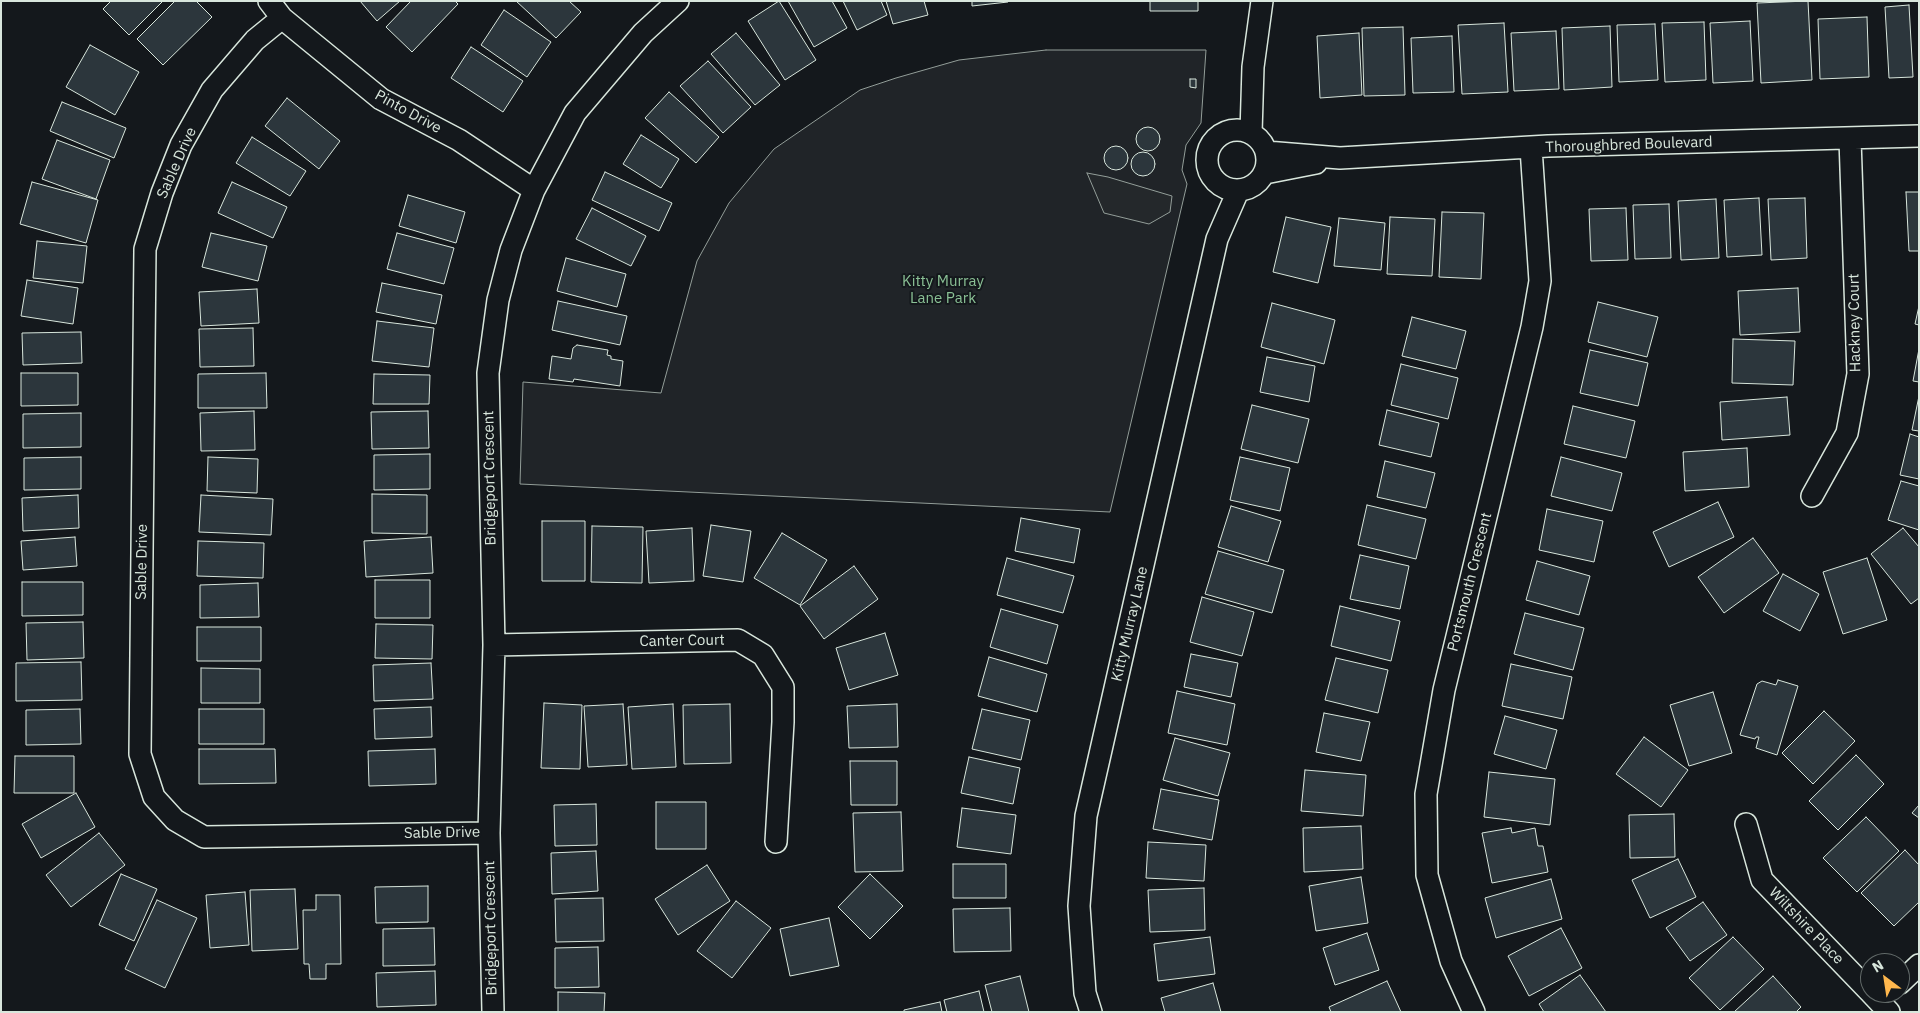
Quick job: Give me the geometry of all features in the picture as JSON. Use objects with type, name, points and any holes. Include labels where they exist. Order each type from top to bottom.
[{"type":"street","name":"Bridgeport Crescent","points":[[493,1012],[489,833],[494,645],[488,373],[498,300],[510,250],[534,190],[575,113],[643,33],[678,1]]},
{"type":"street","points":[[1251,133],[1253,66],[1262,1]]},
{"type":"street","name":"Pinto Drive","points":[[275,9],[381,99],[459,140],[534,190]]},
{"type":"street","name":"Sable Drive","points":[[275,9],[255,40],[212,90],[181,145],[162,193],[145,249],[140,754],[154,797],[175,820],[204,837],[489,833]]},
{"type":"street","points":[[1230,130],[1253,66]]},
{"type":"street","points":[[1230,130],[1241,130],[1251,133],[1262,142],[1266,152],[1267,163],[1264,173],[1256,184],[1246,189],[1238,191],[1225,189],[1209,175],[1206,164],[1207,151],[1212,141],[1220,134],[1230,130]]},
{"type":"street","name":"Thoroughbred Boulevard","points":[[1266,152],[1340,158],[1531,148],[1919,136]]},
{"type":"street","name":"Hackney Court","points":[[1812,496],[1847,434],[1858,374],[1850,139]]},
{"type":"street","name":"Portsmouth Crescent","points":[[1474,1012],[1451,962],[1427,875],[1426,794],[1444,690],[1532,328],[1540,281],[1531,148]]},
{"type":"street","name":"Thoroughbred Boulevard","points":[[1264,173],[1340,158]]},
{"type":"street","name":"Kitty Murray Lane","points":[[1216,183],[1217,239]]},
{"type":"street","name":"Kitty Murray Lane","points":[[1091,1012],[1086,993],[1079,906],[1086,816],[1217,239],[1238,191]]},
{"type":"street","name":"Canter Court","points":[[494,645],[738,640],[763,655],[783,686],[783,722],[776,842]]},
{"type":"street","name":"Wiltshire Place","points":[[1746,824],[1762,880],[1860,978]]},
{"type":"green space","name":"Kitty Murray Lane Park","points":[[1046,50],[1206,50],[1201,123],[1186,145],[1182,170],[1187,184],[1110,512],[520,484],[523,382],[661,393],[697,261],[729,203],[774,149],[860,90],[959,60]]},
{"type":"shaded area","points":[[1087,173],[1108,177],[1172,196],[1170,212],[1149,224],[1104,213]]},
{"type":"building","points":[[111,1],[163,1],[129,35],[103,9]]},
{"type":"building","points":[[175,1],[196,1],[212,17],[163,65],[137,39]]},
{"type":"building","points":[[360,1],[400,1],[377,21]]},
{"type":"building","points":[[411,1],[455,1],[458,4],[412,52],[386,27]]},
{"type":"building","points":[[516,1],[569,1],[581,12],[556,38]]},
{"type":"building","points":[[779,1],[816,60],[785,80],[748,21]]},
{"type":"building","points":[[788,1],[832,1],[847,28],[814,47]]},
{"type":"building","points":[[843,1],[881,1],[887,15],[857,30]]},
{"type":"building","points":[[886,1],[924,1],[928,15],[893,24]]},
{"type":"building","points":[[972,1],[1007,1],[1008,2],[972,6]]},
{"type":"building","points":[[1150,1],[1198,1],[1198,11],[1150,11]]},
{"type":"building","points":[[1808,1],[1812,80],[1761,83],[1757,3]]},
{"type":"building","points":[[1909,5],[1913,77],[1889,78],[1885,7]]},
{"type":"building","points":[[504,10],[551,42],[527,77],[481,45]]},
{"type":"building","points":[[1867,17],[1869,77],[1820,79],[1818,19]]},
{"type":"building","points":[[1750,21],[1753,81],[1713,83],[1710,23]]},
{"type":"building","points":[[1704,22],[1706,80],[1665,82],[1662,23]]},
{"type":"building","points":[[1504,23],[1508,92],[1462,94],[1458,25]]},
{"type":"building","points":[[1655,24],[1658,80],[1619,82],[1617,25]]},
{"type":"building","points":[[1610,26],[1612,87],[1564,90],[1562,28]]},
{"type":"building","points":[[1403,27],[1405,95],[1364,96],[1362,28]]},
{"type":"building","points":[[1556,31],[1559,89],[1514,91],[1511,33]]},
{"type":"building","points":[[736,33],[780,85],[755,105],[711,54]]},
{"type":"building","points":[[1359,33],[1362,95],[1320,98],[1317,36]]},
{"type":"building","points":[[1452,36],[1454,92],[1413,93],[1411,38]]},
{"type":"building","points":[[90,45],[139,72],[115,115],[66,87]]},
{"type":"building","points":[[471,47],[523,81],[503,112],[451,78]]},
{"type":"building","points":[[708,61],[751,107],[723,133],[680,86]]},
{"type":"building","points":[[1190,79],[1196,79],[1196,88],[1190,87]]},
{"type":"building","points":[[669,92],[719,137],[696,163],[645,118]]},
{"type":"building","points":[[287,98],[340,141],[319,169],[265,126]]},
{"type":"building","points":[[62,102],[126,128],[114,158],[50,131]]},
{"type":"building","points":[[1148,127],[1156,131],[1160,139],[1156,147],[1148,151],[1140,147],[1136,139],[1140,131]]},
{"type":"building","points":[[641,135],[679,159],[661,188],[623,164]]},
{"type":"building","points":[[252,137],[306,171],[290,196],[236,163]]},
{"type":"building","points":[[57,140],[110,160],[96,199],[42,179]]},
{"type":"building","points":[[1116,146],[1124,150],[1128,158],[1124,166],[1116,170],[1108,166],[1104,158],[1108,150]]},
{"type":"building","points":[[1143,152],[1151,156],[1155,164],[1151,172],[1143,176],[1135,172],[1131,164],[1135,156]]},
{"type":"building","points":[[605,172],[672,203],[659,231],[592,200]]},
{"type":"building","points":[[32,182],[98,200],[86,243],[20,224]]},
{"type":"building","points":[[232,182],[287,207],[273,238],[218,213]]},
{"type":"building","points":[[1906,192],[1919,192],[1919,251],[1909,251]]},
{"type":"building","points":[[408,195],[465,212],[456,243],[399,226]]},
{"type":"building","points":[[1759,198],[1762,255],[1727,257],[1724,200]]},
{"type":"building","points":[[1805,198],[1807,258],[1771,260],[1768,199]]},
{"type":"building","points":[[1716,199],[1719,258],[1681,260],[1678,201]]},
{"type":"building","points":[[1669,204],[1671,258],[1635,259],[1633,205]]},
{"type":"building","points":[[592,208],[646,236],[631,266],[576,239]]},
{"type":"building","points":[[1626,208],[1628,260],[1591,261],[1589,209]]},
{"type":"building","points":[[1442,212],[1484,213],[1481,279],[1439,277]]},
{"type":"building","points":[[1286,217],[1331,227],[1318,283],[1273,272]]},
{"type":"building","points":[[1390,217],[1435,219],[1432,276],[1387,274]]},
{"type":"building","points":[[1339,218],[1385,223],[1381,270],[1334,266]]},
{"type":"building","points":[[211,233],[267,246],[258,281],[202,267]]},
{"type":"building","points":[[397,233],[454,248],[444,284],[387,269]]},
{"type":"building","points":[[37,241],[87,246],[83,283],[33,278]]},
{"type":"building","points":[[566,258],[626,274],[617,307],[557,291]]},
{"type":"building","points":[[27,280],[78,288],[73,324],[21,316]]},
{"type":"building","points":[[382,283],[442,295],[436,324],[376,312]]},
{"type":"building","points":[[1798,288],[1800,332],[1740,335],[1738,291]]},
{"type":"building","points":[[257,289],[259,323],[201,326],[199,292]]},
{"type":"building","points":[[558,301],[627,316],[620,345],[552,330]]},
{"type":"building","points":[[1598,302],[1658,317],[1647,357],[1588,342]]},
{"type":"building","points":[[1272,303],[1335,320],[1324,364],[1261,347]]},
{"type":"building","points":[[1919,306],[1919,325],[1915,324]]},
{"type":"building","points":[[1412,317],[1466,331],[1456,369],[1402,356]]},
{"type":"building","points":[[377,321],[434,328],[429,367],[372,361]]},
{"type":"building","points":[[253,328],[254,366],[200,367],[199,329]]},
{"type":"building","points":[[81,332],[82,363],[23,365],[22,333]]},
{"type":"building","points":[[1733,339],[1795,341],[1793,385],[1732,383]]},
{"type":"building","points":[[577,345],[608,350],[607,355],[611,356],[611,359],[623,361],[620,386],[574,379],[573,382],[549,379],[552,356],[571,359],[573,348]]},
{"type":"building","points":[[1919,349],[1919,382],[1913,381]]},
{"type":"building","points":[[1590,350],[1648,363],[1638,406],[1580,393]]},
{"type":"building","points":[[1267,357],[1315,366],[1309,402],[1260,392]]},
{"type":"building","points":[[1401,364],[1458,378],[1448,419],[1391,405]]},
{"type":"building","points":[[21,373],[78,373],[78,405],[21,406]]},
{"type":"building","points":[[266,373],[267,408],[198,408],[198,374]]},
{"type":"building","points":[[374,374],[430,375],[429,404],[373,404]]},
{"type":"building","points":[[1919,396],[1919,431],[1912,430]]},
{"type":"building","points":[[1787,397],[1790,435],[1722,440],[1720,402]]},
{"type":"building","points":[[1252,405],[1309,419],[1298,463],[1241,449]]},
{"type":"building","points":[[1573,406],[1635,421],[1626,458],[1564,444]]},
{"type":"building","points":[[1387,410],[1439,423],[1431,457],[1379,445]]},
{"type":"building","points":[[254,411],[255,450],[201,451],[200,413]]},
{"type":"building","points":[[428,411],[429,448],[372,449],[371,412]]},
{"type":"building","points":[[81,413],[81,447],[23,448],[23,414]]},
{"type":"building","points":[[1910,434],[1919,437],[1919,479],[1900,475]]},
{"type":"building","points":[[1747,448],[1749,487],[1685,491],[1683,452]]},
{"type":"building","points":[[430,454],[430,489],[374,490],[374,455]]},
{"type":"building","points":[[81,457],[81,489],[24,490],[24,458]]},
{"type":"building","points":[[208,457],[258,459],[257,493],[207,491]]},
{"type":"building","points":[[1240,457],[1290,468],[1280,511],[1230,500]]},
{"type":"building","points":[[1561,457],[1622,473],[1612,511],[1551,496]]},
{"type":"building","points":[[1385,461],[1435,473],[1426,508],[1377,497]]},
{"type":"building","points":[[1901,481],[1919,486],[1919,530],[1888,520]]},
{"type":"building","points":[[372,494],[427,495],[427,534],[372,533]]},
{"type":"building","points":[[78,495],[79,528],[23,531],[22,498]]},
{"type":"building","points":[[201,495],[273,499],[271,535],[199,532]]},
{"type":"building","points":[[1718,502],[1734,537],[1669,567],[1653,532]]},
{"type":"building","points":[[1367,505],[1426,519],[1416,559],[1358,545]]},
{"type":"building","points":[[1231,506],[1281,521],[1268,562],[1218,547]]},
{"type":"building","points":[[1547,509],[1603,521],[1594,562],[1539,550]]},
{"type":"building","points":[[1021,518],[1080,529],[1074,563],[1015,551]]},
{"type":"building","points":[[542,521],[585,521],[585,581],[542,581]]},
{"type":"building","points":[[711,525],[751,531],[743,582],[703,576]]},
{"type":"building","points":[[592,526],[643,527],[642,583],[591,582]]},
{"type":"building","points":[[692,528],[694,581],[649,583],[646,531]]},
{"type":"building","points":[[1903,528],[1919,547],[1919,598],[1911,604],[1871,554]]},
{"type":"building","points":[[782,533],[827,560],[800,605],[754,578]]},
{"type":"building","points":[[75,537],[77,566],[23,570],[21,541]]},
{"type":"building","points":[[431,537],[433,573],[366,577],[364,541]]},
{"type":"building","points":[[1753,538],[1779,573],[1724,613],[1698,577]]},
{"type":"building","points":[[198,541],[264,543],[263,578],[197,576]]},
{"type":"building","points":[[1218,551],[1284,570],[1272,613],[1205,594]]},
{"type":"building","points":[[1360,555],[1409,566],[1400,609],[1350,599]]},
{"type":"building","points":[[1007,558],[1074,576],[1063,613],[997,595]]},
{"type":"building","points":[[1867,558],[1887,620],[1843,634],[1823,572]]},
{"type":"building","points":[[1537,561],[1590,576],[1579,615],[1526,600]]},
{"type":"building","points":[[854,566],[878,599],[824,639],[800,606]]},
{"type":"building","points":[[1783,574],[1819,594],[1800,631],[1763,611]]},
{"type":"building","points":[[375,580],[430,580],[430,618],[375,618]]},
{"type":"building","points":[[22,582],[83,582],[83,615],[22,616]]},
{"type":"building","points":[[258,583],[259,617],[200,618],[200,585]]},
{"type":"building","points":[[1202,597],[1254,612],[1242,656],[1190,642]]},
{"type":"building","points":[[1340,606],[1400,621],[1391,661],[1331,646]]},
{"type":"building","points":[[1001,609],[1058,625],[1047,664],[990,647]]},
{"type":"building","points":[[1525,613],[1584,628],[1573,670],[1514,654]]},
{"type":"building","points":[[83,622],[84,658],[27,660],[26,623]]},
{"type":"building","points":[[376,624],[433,625],[432,659],[375,658]]},
{"type":"building","points":[[197,627],[261,627],[261,661],[197,661]]},
{"type":"building","points":[[885,633],[898,675],[849,690],[836,648]]},
{"type":"building","points":[[1191,654],[1238,663],[1231,697],[1184,687]]},
{"type":"building","points":[[989,657],[1047,674],[1037,712],[978,696]]},
{"type":"building","points":[[1336,658],[1388,670],[1378,713],[1325,700]]},
{"type":"building","points":[[81,662],[82,700],[16,701],[16,663]]},
{"type":"building","points":[[431,663],[433,699],[374,701],[373,665]]},
{"type":"building","points":[[1511,664],[1572,677],[1563,719],[1502,706]]},
{"type":"building","points":[[201,668],[260,669],[260,703],[201,703]]},
{"type":"building","points":[[1778,680],[1798,686],[1777,755],[1756,748],[1759,737],[1755,739],[1740,735],[1757,684],[1762,681],[1776,685]]},
{"type":"building","points":[[1177,691],[1235,704],[1227,745],[1168,733]]},
{"type":"building","points":[[1713,692],[1732,753],[1689,766],[1670,705]]},
{"type":"building","points":[[544,703],[582,705],[580,769],[541,768]]},
{"type":"building","points":[[623,704],[627,765],[588,767],[584,706]]},
{"type":"building","points":[[673,704],[676,767],[632,769],[628,707]]},
{"type":"building","points":[[730,704],[731,763],[684,764],[683,705]]},
{"type":"building","points":[[897,704],[898,747],[849,748],[847,706]]},
{"type":"building","points":[[431,707],[432,737],[375,739],[374,709]]},
{"type":"building","points":[[80,709],[81,744],[26,745],[26,710]]},
{"type":"building","points":[[199,709],[264,709],[264,744],[199,744]]},
{"type":"building","points":[[982,709],[1030,720],[1021,760],[972,749]]},
{"type":"building","points":[[1824,711],[1855,741],[1813,784],[1782,753]]},
{"type":"building","points":[[1324,713],[1370,722],[1361,761],[1316,752]]},
{"type":"building","points":[[1505,716],[1557,730],[1546,769],[1494,754]]},
{"type":"building","points":[[1644,737],[1688,770],[1661,807],[1616,774]]},
{"type":"building","points":[[1175,738],[1230,753],[1218,796],[1163,780]]},
{"type":"building","points":[[199,749],[275,749],[276,783],[199,784]]},
{"type":"building","points":[[435,749],[436,784],[369,786],[368,751]]},
{"type":"building","points":[[1856,755],[1884,784],[1838,830],[1809,801]]},
{"type":"building","points":[[15,756],[74,756],[74,793],[14,793]]},
{"type":"building","points":[[969,757],[1020,768],[1013,804],[961,793]]},
{"type":"building","points":[[850,761],[897,761],[897,805],[851,805]]},
{"type":"building","points":[[1305,770],[1366,775],[1363,816],[1301,811]]},
{"type":"building","points":[[1489,772],[1555,779],[1550,825],[1484,817]]},
{"type":"building","points":[[1161,789],[1219,800],[1212,840],[1153,829]]},
{"type":"building","points":[[76,793],[95,827],[41,858],[22,824]]},
{"type":"building","points":[[656,802],[706,802],[706,849],[656,849]]},
{"type":"building","points":[[596,804],[597,845],[555,846],[554,805]]},
{"type":"building","points":[[1919,805],[1919,818],[1912,813]]},
{"type":"building","points":[[962,808],[1016,815],[1011,854],[957,847]]},
{"type":"building","points":[[901,812],[903,871],[855,872],[853,813]]},
{"type":"building","points":[[1674,814],[1675,857],[1630,858],[1629,815]]},
{"type":"building","points":[[1866,817],[1899,851],[1857,892],[1823,858]]},
{"type":"building","points":[[1361,826],[1363,869],[1304,872],[1303,828]]},
{"type":"building","points":[[1511,828],[1512,833],[1535,828],[1538,846],[1543,846],[1548,872],[1492,883],[1482,833]]},
{"type":"building","points":[[99,833],[125,865],[71,907],[46,875]]},
{"type":"building","points":[[1148,842],[1206,845],[1204,881],[1146,878]]},
{"type":"building","points":[[1905,850],[1919,865],[1919,902],[1894,926],[1861,893]]},
{"type":"building","points":[[596,851],[598,891],[552,894],[551,853]]},
{"type":"building","points":[[1678,859],[1696,897],[1650,918],[1632,880]]},
{"type":"building","points":[[953,864],[1006,864],[1006,898],[953,898]]},
{"type":"building","points":[[707,865],[730,901],[678,935],[655,899]]},
{"type":"building","points":[[121,874],[157,889],[134,941],[99,925]]},
{"type":"building","points":[[870,874],[903,906],[870,939],[838,907]]},
{"type":"building","points":[[1361,877],[1368,923],[1316,931],[1309,886]]},
{"type":"building","points":[[1551,879],[1562,919],[1496,938],[1485,898]]},
{"type":"building","points":[[428,886],[428,922],[376,923],[375,887]]},
{"type":"building","points":[[1204,888],[1205,930],[1150,932],[1148,890]]},
{"type":"building","points":[[295,889],[298,949],[252,951],[250,890]]},
{"type":"building","points":[[245,892],[249,945],[210,948],[206,895]]},
{"type":"building","points":[[316,895],[340,895],[341,964],[326,964],[326,979],[310,979],[309,964],[304,964],[303,910],[316,910]]},
{"type":"building","points":[[603,898],[604,941],[556,942],[555,899]]},
{"type":"building","points":[[157,900],[197,918],[165,988],[125,969]]},
{"type":"building","points":[[736,901],[771,928],[732,978],[697,951]]},
{"type":"building","points":[[1703,902],[1727,935],[1690,961],[1666,928]]},
{"type":"building","points":[[1010,908],[1011,951],[954,952],[953,909]]},
{"type":"building","points":[[829,918],[839,966],[790,976],[780,929]]},
{"type":"building","points":[[434,928],[435,965],[383,966],[383,929]]},
{"type":"building","points":[[1561,928],[1582,968],[1529,996],[1508,956]]},
{"type":"building","points":[[1367,933],[1379,970],[1335,985],[1323,948]]},
{"type":"building","points":[[1210,937],[1215,974],[1158,981],[1154,944]]},
{"type":"building","points":[[1733,937],[1764,969],[1720,1010],[1689,978]]},
{"type":"building","points":[[598,947],[599,987],[555,988],[555,948]]},
{"type":"building","points":[[435,971],[436,1005],[377,1007],[376,973]]},
{"type":"building","points":[[1580,975],[1606,1012],[1544,1012],[1539,1004]]},
{"type":"building","points":[[1020,976],[1029,1012],[992,1012],[985,985]]},
{"type":"building","points":[[1773,976],[1801,1007],[1796,1012],[1734,1012]]},
{"type":"building","points":[[1387,981],[1401,1012],[1331,1012],[1329,1007]]},
{"type":"building","points":[[1213,983],[1221,1012],[1165,1012],[1161,998]]},
{"type":"building","points":[[979,991],[984,1012],[947,1012],[944,1000]]},
{"type":"building","points":[[558,992],[605,993],[604,1012],[558,1012]]},
{"type":"building","points":[[940,1002],[942,1012],[904,1012],[904,1010]]}]
